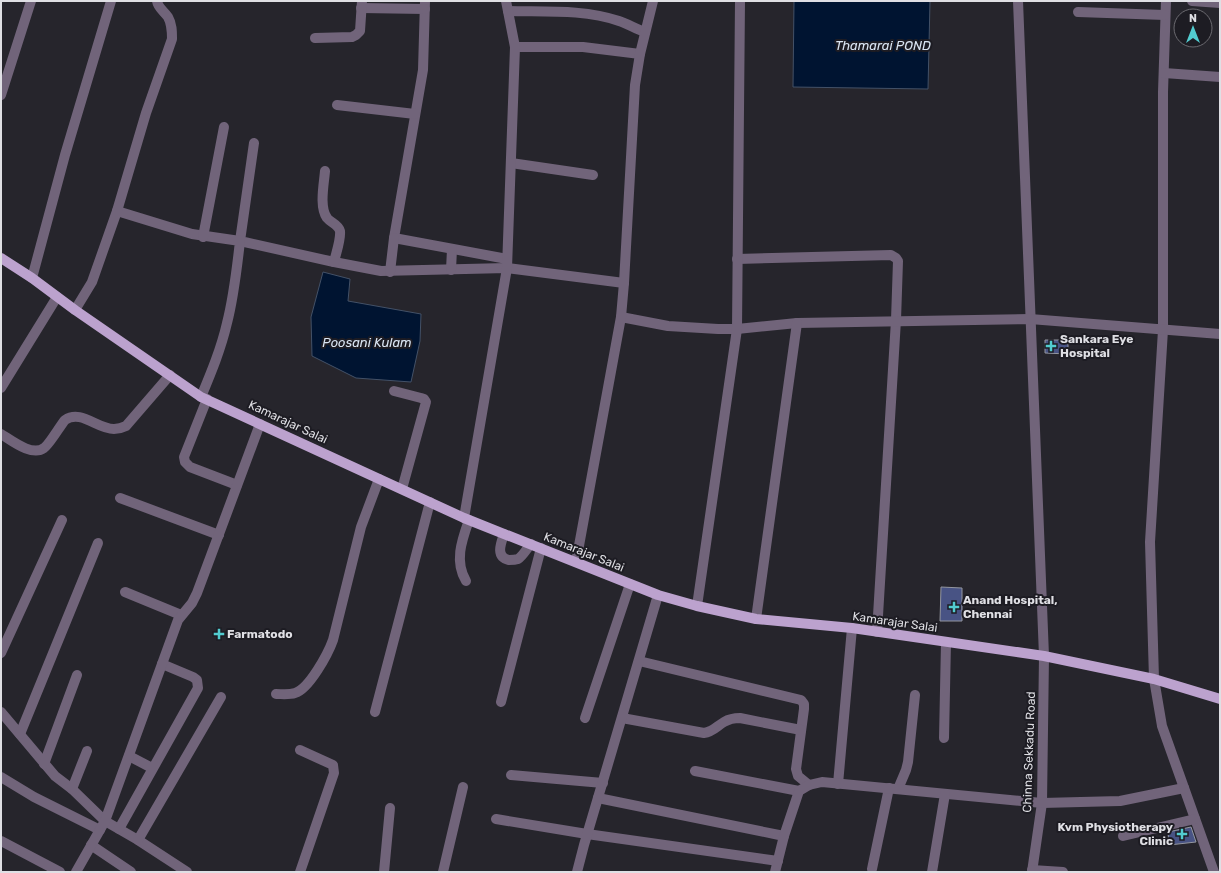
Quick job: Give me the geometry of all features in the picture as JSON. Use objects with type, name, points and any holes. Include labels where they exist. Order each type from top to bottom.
[{"type":"main road","name":"Kamarajar Salai","points":[[1,258],[204,398],[467,519],[658,595],[756,620],[852,628],[1044,656],[1154,679],[1220,697]]},
{"type":"street","points":[[1,95],[31,1]]},
{"type":"street","points":[[32,278],[65,155],[111,1]]},
{"type":"street","points":[[75,310],[92,282],[116,211],[146,113],[172,39],[172,28],[167,16],[158,6],[157,1]]},
{"type":"street","points":[[576,562],[621,317],[635,85],[640,54],[653,1]]},
{"type":"street","points":[[697,606],[737,329],[740,1]]},
{"type":"street","name":"Chinna Sekkadu Road","points":[[1018,1],[1044,656],[1042,803],[1032,871]]},
{"type":"street","points":[[1166,1],[1164,73],[1163,330],[1150,542],[1154,679],[1162,726],[1214,872]]},
{"type":"street","points":[[1192,1],[1220,3]]},
{"type":"street","points":[[315,38],[352,37],[356,35],[360,31],[362,4],[425,5],[423,70],[394,238],[390,272]]},
{"type":"street","points":[[466,581],[462,574],[460,549],[467,519],[507,264],[515,48],[507,6],[585,14],[618,21],[645,32]]},
{"type":"street","points":[[1078,12],[1165,15]]},
{"type":"street","points":[[515,48],[583,47],[640,54]]},
{"type":"street","points":[[1164,73],[1220,77]]},
{"type":"street","points":[[337,105],[415,114]]},
{"type":"street","points":[[203,237],[224,127]]},
{"type":"street","points":[[237,485],[190,467],[185,462],[184,457],[228,323],[235,285],[254,143]]},
{"type":"street","points":[[511,163],[593,175]]},
{"type":"street","points":[[325,171],[323,192],[324,210],[327,218],[338,226],[340,233],[334,262]]},
{"type":"street","points":[[116,211],[203,237],[240,241],[372,270],[390,272],[451,270],[507,264]]},
{"type":"street","points":[[394,238],[452,249],[507,264],[624,283]]},
{"type":"street","points":[[451,270],[452,249]]},
{"type":"street","points":[[737,259],[891,256],[896,258],[898,261],[896,320],[877,632]]},
{"type":"street","points":[[1,388],[57,297]]},
{"type":"street","points":[[621,317],[668,326],[737,329],[797,323],[896,320],[1030,319],[1220,334]]},
{"type":"street","points":[[756,620],[797,323]]},
{"type":"street","points":[[1,434],[24,448],[39,450],[45,448],[65,420],[69,417],[80,417],[108,428],[120,428],[126,426],[170,375]]},
{"type":"street","points":[[394,391],[424,399],[426,402],[402,489]]},
{"type":"street","points":[[76,872],[102,826],[181,615],[195,599],[260,424]]},
{"type":"street","points":[[276,694],[297,693],[309,681],[325,658],[333,640],[361,528],[380,478]]},
{"type":"street","points":[[120,498],[219,535]]},
{"type":"street","points":[[375,712],[430,502]]},
{"type":"street","points":[[1,653],[62,520]]},
{"type":"street","points":[[504,534],[500,550],[501,556],[506,559],[518,559],[531,544]]},
{"type":"street","points":[[20,734],[98,543]]},
{"type":"street","points":[[501,702],[541,548]]},
{"type":"street","points":[[585,718],[630,584]]},
{"type":"street","points":[[125,592],[181,615]]},
{"type":"street","points":[[577,872],[658,595]]},
{"type":"street","points":[[838,784],[852,628]]},
{"type":"street","points":[[944,738],[946,642]]},
{"type":"street","points":[[639,661],[801,700],[804,704],[796,769],[798,776],[810,785]]},
{"type":"street","points":[[118,829],[198,688],[197,680],[193,677],[162,664]]},
{"type":"street","points":[[44,764],[77,675]]},
{"type":"street","points":[[872,869],[893,789],[906,770],[908,762],[915,695]]},
{"type":"street","points":[[138,840],[221,697]]},
{"type":"street","points":[[1,712],[44,764],[55,776],[72,789],[102,826]]},
{"type":"street","points":[[622,718],[697,733],[710,732],[732,718],[740,718],[801,730]]},
{"type":"street","points":[[300,750],[333,765],[334,773],[300,872]]},
{"type":"street","points":[[72,789],[87,751]]},
{"type":"street","points":[[129,756],[152,768]]},
{"type":"street","points":[[695,770],[799,791],[810,785],[822,782],[1042,803],[1120,801],[1184,788]]},
{"type":"street","points":[[511,775],[603,783]]},
{"type":"street","points":[[1,777],[34,797],[102,826],[118,829],[138,840],[187,872]]},
{"type":"street","points":[[443,872],[463,787]]},
{"type":"street","points":[[776,872],[784,836],[799,791]]},
{"type":"street","points":[[932,872],[945,794]]},
{"type":"street","points":[[598,798],[784,836]]},
{"type":"street","points":[[384,872],[390,808]]},
{"type":"street","points":[[496,819],[587,834],[778,861]]},
{"type":"street","points":[[1123,836],[1195,819]]},
{"type":"street","points":[[1,841],[60,872]]},
{"type":"street","points":[[91,845],[131,872]]},
{"type":"street","points":[[1032,871],[1063,872]]},
{"type":"water","name":"Thamarai POND","points":[[794,1],[930,1],[928,89],[793,87]]},
{"type":"water","name":"Poosani Kulam","points":[[323,272],[350,279],[348,301],[421,314],[420,341],[411,382],[356,378],[312,356],[311,317]]},
{"type":"building","points":[[1045,340],[1068,340],[1068,354],[1045,353]]},
{"type":"building","points":[[941,587],[962,588],[962,621],[940,621]]},
{"type":"building","points":[[1191,827],[1196,842],[1169,845],[1168,832]]},
{"type":"place","name":"Sankara Eye Hospital","points":[[1051,346]]},
{"type":"place","name":"Anand Hospital, Chennai","points":[[954,607]]},
{"type":"place","name":"Farmatodo","points":[[219,634]]},
{"type":"place","name":"Kvm Physiotherapy Clinic","points":[[1182,834]]}]
